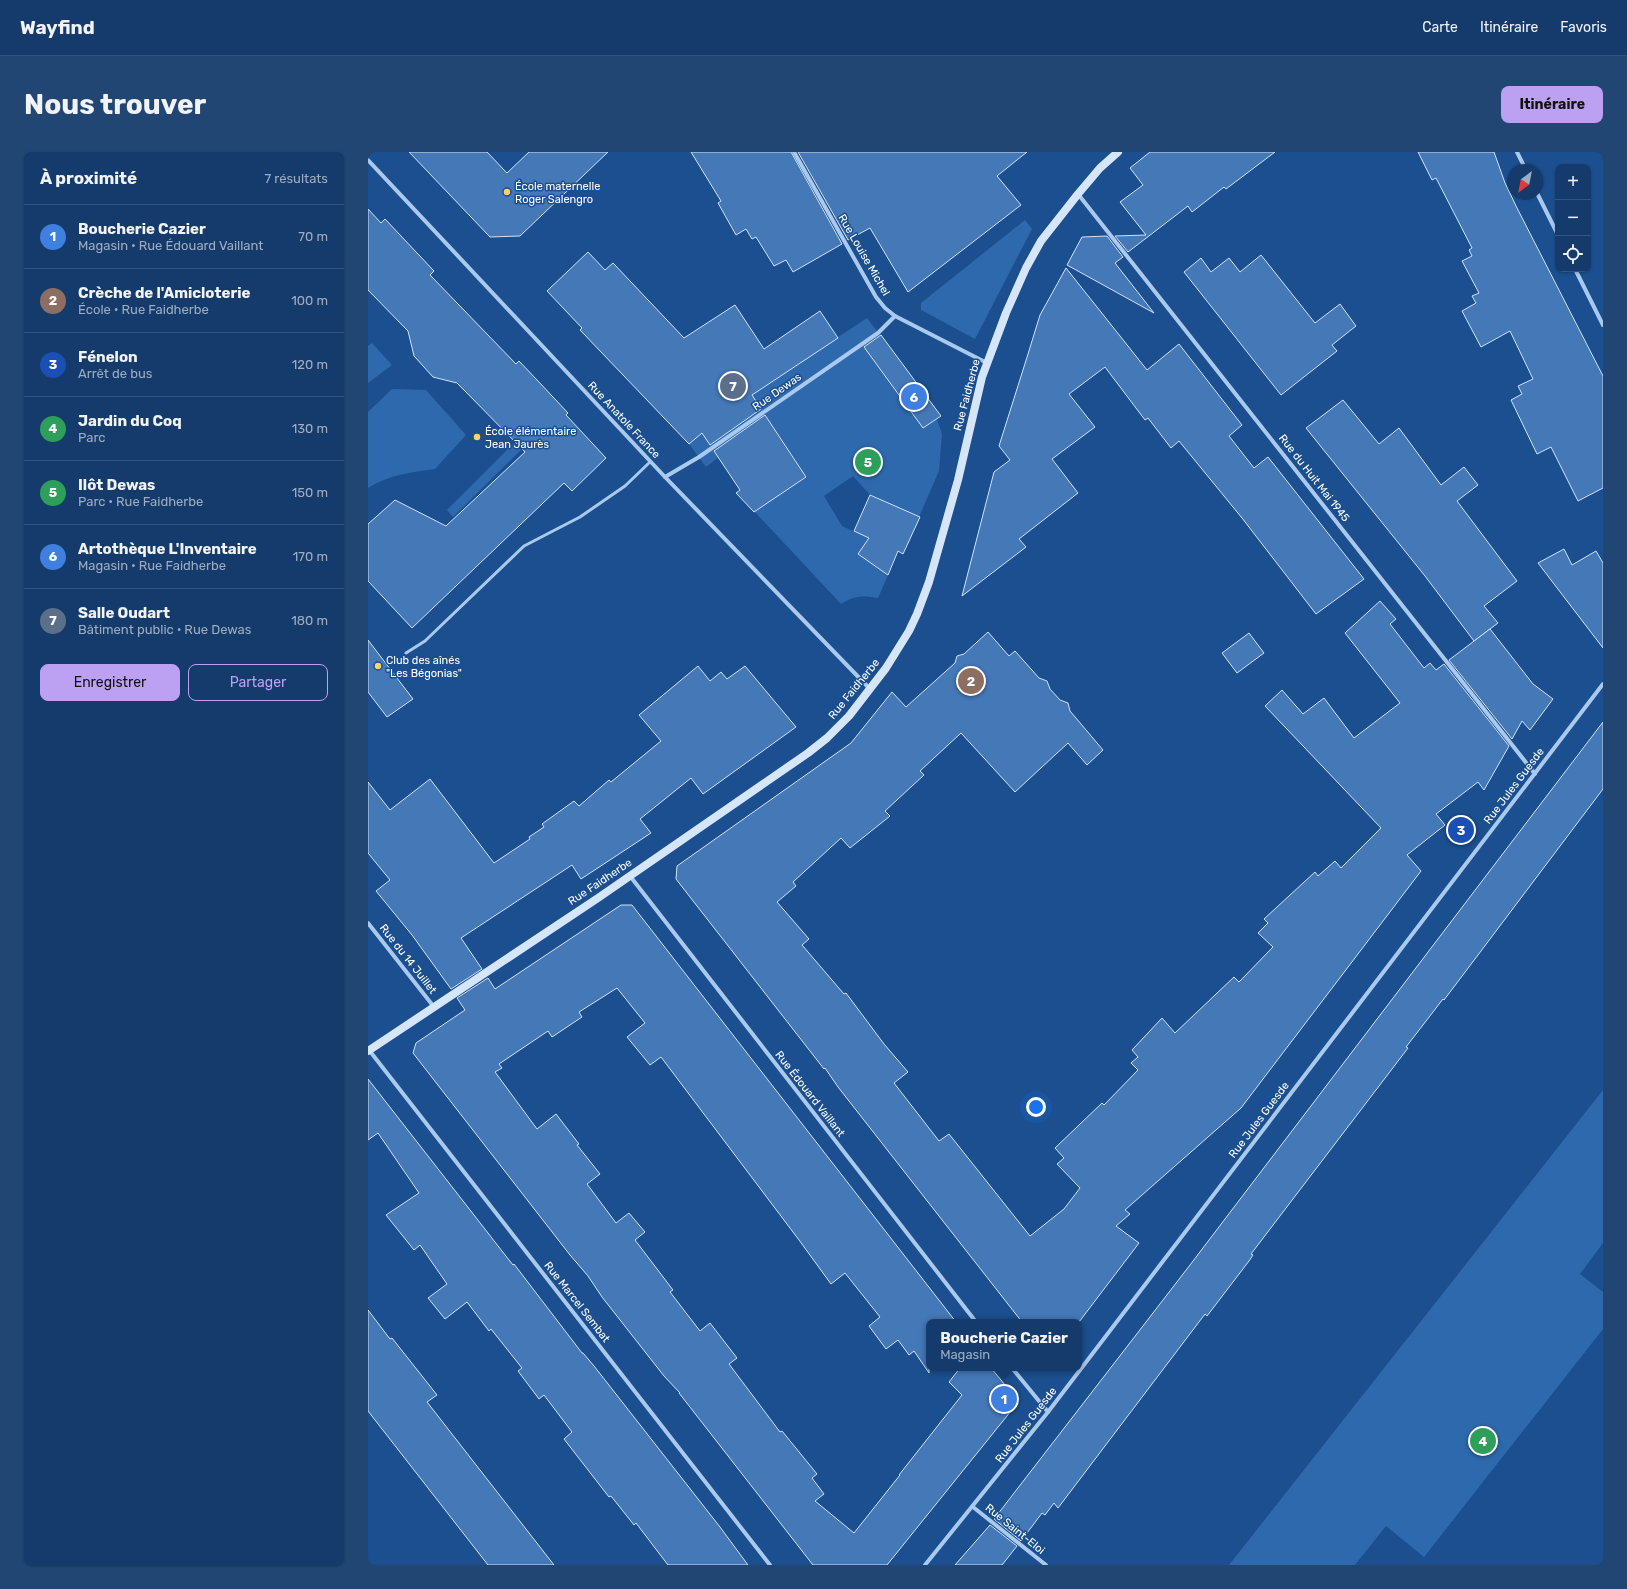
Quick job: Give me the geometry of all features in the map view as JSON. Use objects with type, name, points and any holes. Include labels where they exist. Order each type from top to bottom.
[{"type":"street","name":"Rue Louise Michel","points":[[794,152],[876,297],[885,308],[895,316],[987,363]]},
{"type":"street","name":"Rue Faidherbe","points":[[369,1051],[630,876],[808,752],[827,738],[849,716],[899,650],[915,620],[929,582],[958,480],[977,394],[1006,313],[1041,241],[1100,168],[1118,152]]},
{"type":"street","points":[[1517,152],[1523,164]]},
{"type":"street","name":"Rue Anatole France","points":[[368,160],[650,462],[870,690]]},
{"type":"street","name":"Rue du Huit Mai 1945","points":[[1078,194],[1535,774]]},
{"type":"street","points":[[1540,200],[1555,229]]},
{"type":"street","points":[[1576,272],[1603,325]]},
{"type":"street","name":"Rue Dewas","points":[[665,477],[699,457],[878,333],[895,316]]},
{"type":"street","name":"Rue Jules Guesde","points":[[1082,1367],[1603,684]]},
{"type":"street","name":"Rue Édouard Vaillant","points":[[630,876],[974,1319]]},
{"type":"street","name":"Rue du 14 Juillet","points":[[368,923],[434,1007]]},
{"type":"street","name":"Rue Marcel Sembat","points":[[369,1051],[770,1565]]},
{"type":"street","points":[[1014,1371],[1048,1412]]},
{"type":"street","name":"Rue Jules Guesde","points":[[925,1565],[973,1507],[1079,1371]]},
{"type":"street","name":"Rue Saint-Eloi","points":[[973,1507],[1046,1565]]},
{"type":"lane","points":[[406,653],[425,641],[524,546],[580,517],[625,486],[650,462]]},
{"type":"shaded area","points":[[1025,220],[1032,229],[975,339],[921,310],[921,303]]},
{"type":"shaded area","points":[[867,318],[906,369],[889,382],[923,428],[937,419],[942,434],[939,471],[919,517],[870,495],[853,476],[824,496],[842,526],[869,538],[858,554],[888,575],[878,598],[858,597],[841,604],[754,511],[807,478],[776,431],[719,457],[706,467],[689,444],[732,407]]},
{"type":"shaded area","points":[[372,343],[392,365],[368,383],[368,346]]},
{"type":"shaded area","points":[[392,389],[426,390],[466,435],[435,469],[392,477],[368,488],[368,412]]},
{"type":"shaded area","points":[[514,443],[521,450],[453,517],[447,510]]},
{"type":"shaded area","points":[[1603,1090],[1603,1243],[1580,1274],[1603,1292],[1603,1329],[1424,1557],[1386,1526],[1355,1565],[1229,1565]]},
{"type":"building","name":"École maternelle Roger Salengro","points":[[409,152],[487,152],[507,173],[529,152],[608,152],[520,236],[490,237]]},
{"type":"building","points":[[691,152],[791,152],[842,244],[793,272],[786,260],[774,266],[756,237],[752,239],[746,229],[736,235],[718,203],[721,201]]},
{"type":"building","points":[[798,152],[1027,152],[997,176],[1021,205],[908,292],[870,228],[848,240]]},
{"type":"building","points":[[1150,152],[1275,152],[1226,189],[1224,187],[1192,212],[1188,206],[1128,252],[1115,236],[1146,235],[1120,202],[1143,185],[1130,168]]},
{"type":"building","points":[[1418,152],[1494,152],[1507,187],[1507,200],[1513,200],[1603,376],[1603,488],[1578,501],[1551,447],[1537,454],[1511,400],[1522,394],[1518,386],[1533,379],[1510,331],[1481,347],[1462,311],[1476,303],[1472,296],[1479,293],[1462,261],[1472,256],[1469,250],[1472,248],[1436,178],[1432,180]]},
{"type":"building","name":"École élémentaire Jean Jaurès","points":[[368,209],[381,223],[385,219],[434,271],[430,275],[516,364],[519,361],[568,413],[566,415],[606,458],[572,491],[564,483],[412,628],[368,581],[368,524],[395,500],[446,526],[525,452],[457,383],[433,377],[414,356],[408,331],[368,290]]},
{"type":"building","points":[[1107,236],[1123,257],[1115,263],[1154,313],[1067,265],[1082,237]]},
{"type":"building","points":[[588,252],[605,270],[613,263],[684,338],[735,305],[764,349],[820,311],[838,338],[752,395],[761,409],[710,445],[702,433],[689,444],[580,330],[582,328],[547,291]]},
{"type":"building","points":[[1261,255],[1315,323],[1340,304],[1356,326],[1332,345],[1337,351],[1281,395],[1184,272],[1201,258],[1211,272],[1229,258],[1240,272]]},
{"type":"building","points":[[1066,268],[1147,370],[1179,344],[1242,425],[1229,436],[1254,468],[1268,457],[1364,579],[1316,614],[1242,518],[1179,441],[1171,448],[1148,418],[1145,420],[1105,367],[1069,394],[1095,427],[1052,459],[1078,493],[1019,539],[1026,547],[962,596],[994,472],[1010,460],[999,446],[1040,315]]},
{"type":"building","points":[[881,335],[941,416],[923,428],[864,347]]},
{"type":"building","points":[[1343,400],[1379,444],[1399,428],[1441,485],[1464,467],[1478,485],[1457,501],[1517,581],[1484,606],[1498,623],[1474,641],[1425,576],[1306,428]]},
{"type":"building","points":[[765,415],[806,477],[754,512],[736,493],[740,490],[714,451]]},
{"type":"building","points":[[870,495],[920,517],[903,554],[898,551],[888,575],[858,554],[869,538],[854,531]]},
{"type":"building","points":[[1564,549],[1572,565],[1596,551],[1603,563],[1603,648],[1538,563]]},
{"type":"building","points":[[1380,601],[1396,619],[1390,624],[1424,668],[1430,663],[1436,670],[1444,664],[1509,746],[1484,790],[1478,782],[1436,814],[1445,825],[1407,855],[1421,871],[1241,1108],[1125,1210],[1130,1214],[1116,1226],[1139,1243],[1081,1319],[1020,1319],[676,879],[677,866],[851,743],[892,692],[906,707],[955,663],[957,656],[964,654],[988,632],[1009,656],[1015,651],[1039,678],[1047,681],[1050,689],[1060,700],[1068,703],[1070,711],[1103,750],[1087,765],[1068,743],[1015,792],[961,733],[920,771],[924,775],[885,811],[890,816],[850,848],[841,838],[793,882],[796,886],[777,902],[809,939],[802,945],[844,994],[846,993],[884,1044],[908,1072],[894,1083],[939,1141],[949,1134],[1030,1236],[1064,1209],[1080,1188],[1057,1164],[1064,1158],[1055,1148],[1102,1103],[1104,1105],[1138,1070],[1131,1063],[1138,1057],[1132,1050],[1162,1018],[1175,1033],[1234,977],[1239,982],[1273,947],[1258,933],[1268,923],[1264,919],[1315,872],[1318,876],[1335,861],[1341,868],[1381,828],[1265,706],[1282,690],[1303,714],[1324,698],[1354,738],[1400,703],[1345,633]]},
{"type":"building","points":[[1490,629],[1533,684],[1553,699],[1530,730],[1522,721],[1512,739],[1449,660]]},
{"type":"building","points":[[1249,633],[1264,653],[1237,673],[1222,653]]},
{"type":"building","name":"Club des aînés \"Les Bégonias\"","points":[[368,640],[413,699],[387,717],[368,692]]},
{"type":"building","points":[[698,666],[710,681],[721,672],[727,679],[745,666],[796,727],[703,794],[691,778],[640,819],[651,833],[581,879],[572,865],[461,938],[482,969],[451,989],[412,935],[376,891],[390,880],[368,853],[368,782],[390,810],[430,779],[494,863],[530,839],[529,837],[544,827],[542,824],[574,801],[579,806],[609,780],[611,782],[661,741],[639,715]]},
{"type":"building","points":[[1603,722],[1603,789],[1444,1000],[1443,999],[1406,1047],[1408,1048],[1251,1254],[1253,1255],[1249,1261],[1207,1316],[1205,1314],[1058,1508],[1054,1503],[1045,1515],[1042,1513],[1021,1541],[994,1519],[1190,1265]]},
{"type":"building","points":[[621,905],[632,905],[954,1319],[926,1319],[926,1369],[914,1351],[909,1355],[898,1340],[886,1349],[869,1326],[880,1317],[845,1273],[831,1284],[661,1057],[650,1065],[627,1037],[645,1023],[617,988],[579,1012],[582,1017],[552,1037],[548,1031],[499,1064],[502,1068],[495,1072],[537,1129],[556,1114],[579,1144],[577,1145],[600,1174],[587,1184],[616,1223],[629,1213],[645,1232],[635,1240],[673,1290],[670,1292],[700,1331],[710,1323],[737,1358],[729,1364],[780,1432],[782,1431],[817,1474],[812,1478],[824,1494],[815,1501],[854,1533],[962,1395],[949,1382],[958,1371],[993,1371],[1015,1397],[1015,1406],[887,1565],[813,1565],[680,1393],[664,1376],[602,1297],[588,1276],[413,1053],[416,1043],[465,1010],[457,998],[488,978],[495,989]]},
{"type":"building","points":[[368,1079],[720,1527],[748,1565],[668,1565],[636,1523],[634,1525],[611,1496],[609,1497],[564,1439],[572,1432],[544,1395],[539,1399],[518,1371],[522,1368],[491,1329],[489,1331],[467,1302],[445,1319],[428,1298],[447,1284],[420,1245],[414,1250],[386,1215],[419,1193],[378,1133],[368,1140]]},
{"type":"building","points":[[368,1310],[437,1395],[427,1402],[554,1565],[488,1565],[368,1411]]},
{"type":"building","points":[[990,1525],[1017,1546],[1002,1565],[955,1565]]},
{"type":"place","name":"École maternelle Roger Salengro","points":[[507,192]]},
{"type":"place","name":"Salle Oudart","points":[[733,386]]},
{"type":"place","name":"Artothèque L'Inventaire","points":[[914,397]]},
{"type":"place","name":"École élémentaire Jean Jaurès","points":[[477,437]]},
{"type":"place","name":"Ilôt Dewas","points":[[868,462]]},
{"type":"place","name":"Club des aînés \"Les Bégonias\"","points":[[378,666]]},
{"type":"place","name":"Crèche de l'Amicloterie","points":[[971,681]]},
{"type":"place","name":"Fénelon","points":[[1461,830]]},
{"type":"place","name":"Boucherie Cazier","points":[[1004,1399]]},
{"type":"place","name":"Jardin du Coq","points":[[1483,1441]]}]
